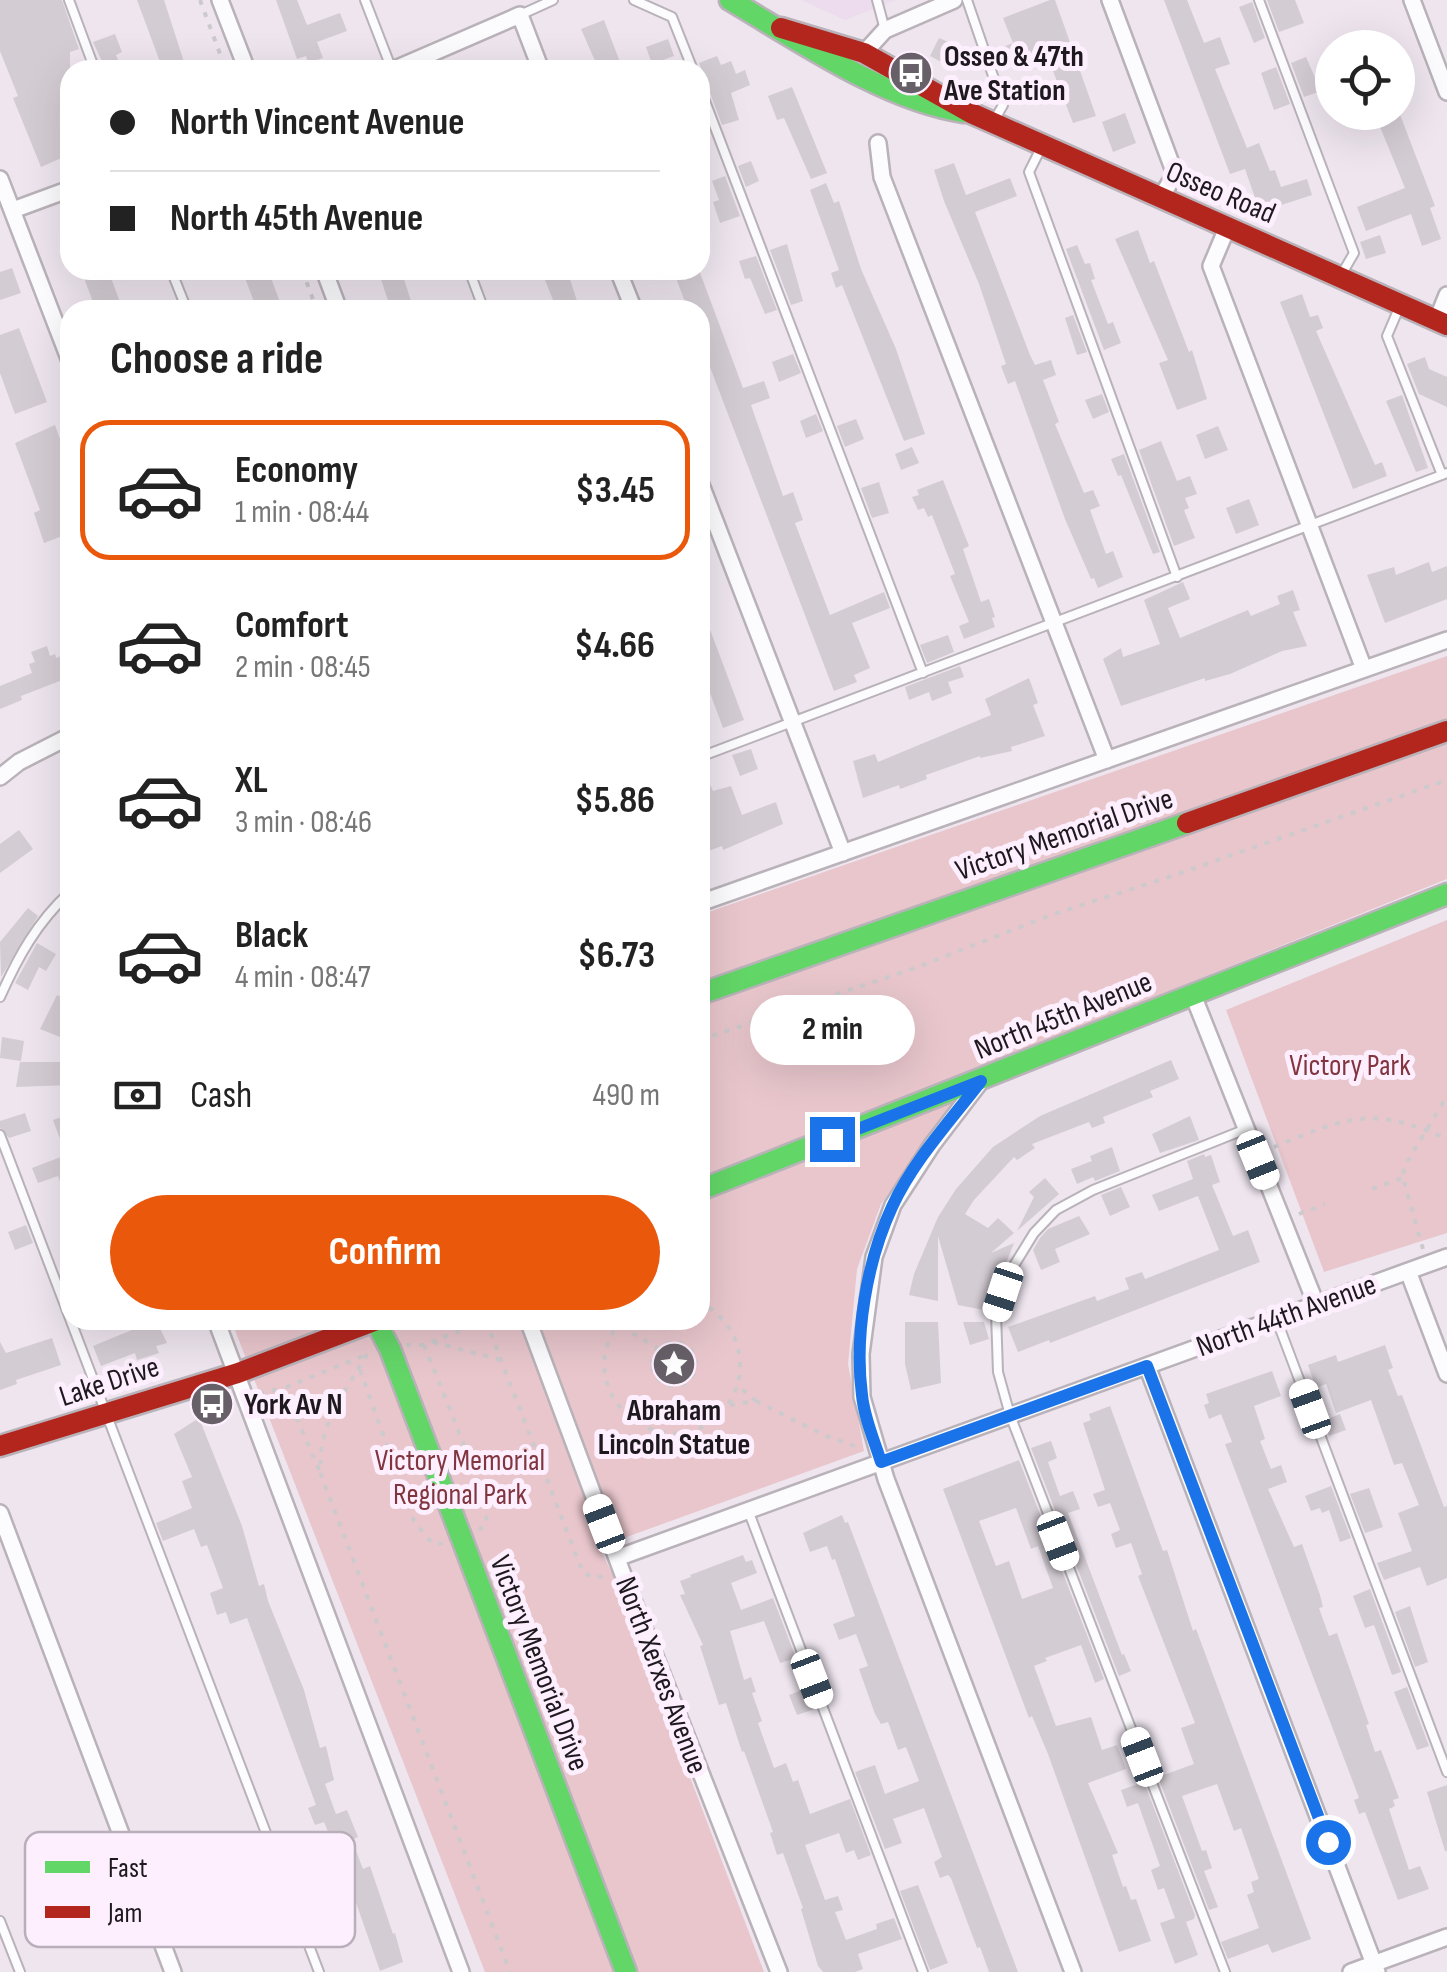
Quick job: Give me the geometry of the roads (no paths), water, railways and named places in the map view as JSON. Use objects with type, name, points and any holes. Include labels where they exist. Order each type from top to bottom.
[{"type":"street","points":[[220,0],[243,60]]},
{"type":"street","name":"Osseo Road","points":[[730,0],[838,64],[936,108],[971,113]]},
{"type":"street","points":[[864,54],[885,30],[954,0]]},
{"type":"street","points":[[1110,0],[1175,174],[1160,199]]},
{"type":"street","points":[[1412,0],[1447,92]]},
{"type":"street","points":[[416,60],[520,15],[537,60]]},
{"type":"street","name":"Osseo Road","points":[[781,28],[864,54],[993,124],[1442,322]]},
{"type":"street","points":[[878,144],[882,177],[1107,760]]},
{"type":"street","points":[[0,179],[60,335]]},
{"type":"street","points":[[12,210],[60,193]]},
{"type":"street","points":[[1227,228],[1210,266],[1364,669]]},
{"type":"street","points":[[1442,322],[1447,296]]},
{"type":"street","points":[[710,508],[842,852]]},
{"type":"street","name":"Victory Memorial Drive","points":[[710,899],[1447,640]]},
{"type":"street","name":"Victory Memorial Drive","points":[[710,990],[1447,731]]},
{"type":"street","points":[[0,777],[19,762],[60,741]]},
{"type":"street","name":"North 45th Avenue","points":[[710,1186],[1447,894]]},
{"type":"street","points":[[1193,995],[1316,1304]]},
{"type":"street","points":[[981,1081],[893,1204],[874,1257],[861,1354],[862,1397],[881,1462],[1073,1972]]},
{"type":"street","name":"North 44th Avenue","points":[[619,1565],[748,1510],[1447,1257]]},
{"type":"street","points":[[1408,1271],[1447,1374]]},
{"type":"street","points":[[220,1330],[461,1972]]},
{"type":"street","points":[[235,1372],[349,1330]]},
{"type":"street","name":"Victory Memorial Drive","points":[[381,1330],[626,1972]]},
{"type":"street","name":"North Xerxes Avenue","points":[[532,1330],[619,1565],[779,1972]]},
{"type":"street","points":[[1147,1366],[1375,1968]]},
{"type":"street","name":"Lake Drive","points":[[0,1446],[235,1372]]},
{"type":"street","points":[[0,1513],[120,1832]]},
{"type":"street","points":[[1350,1972],[1375,1968],[1447,1938]]},
{"type":"street","points":[[164,1947],[173,1972]]},
{"type":"lane","points":[[69,0],[91,60]]},
{"type":"lane","points":[[365,0],[389,60]]},
{"type":"lane","points":[[520,15],[552,0]]},
{"type":"lane","points":[[634,0],[672,17],[689,60]]},
{"type":"lane","points":[[878,0],[885,30]]},
{"type":"lane","points":[[966,0],[1003,104],[993,124]]},
{"type":"lane","points":[[1259,0],[1354,253],[1340,276]]},
{"type":"lane","points":[[710,114],[923,674]]},
{"type":"lane","points":[[1042,146],[1029,172],[1177,577]]},
{"type":"lane","points":[[710,753],[1444,474],[1386,336],[1401,304]]},
{"type":"lane","points":[[0,998],[44,916],[60,901]]},
{"type":"lane","points":[[1225,1972],[1010,1416],[998,1372],[996,1313],[1010,1272],[1034,1232],[1056,1210],[1093,1190],[1246,1130]]},
{"type":"lane","points":[[0,1136],[60,1295]]},
{"type":"lane","points":[[1276,1318],[1447,1772]]},
{"type":"lane","points":[[73,1330],[265,1832]]},
{"type":"lane","points":[[748,1510],[923,1972]]},
{"type":"lane","points":[[0,1921],[20,1972]]},
{"type":"lane","points":[[309,1947],[319,1972]]},
{"type":"place","name":"Osseo & 47th Ave Station","points":[[911,73]]},
{"type":"place","name":"Abraham Lincoln Statue","points":[[674,1364]]},
{"type":"place","name":"York Av N","points":[[212,1404]]},
{"type":"park label","name":"Victory Park","points":[[1350,1065]]},
{"type":"park label","name":"Victory Memorial Regional Park","points":[[460,1477]]}]
